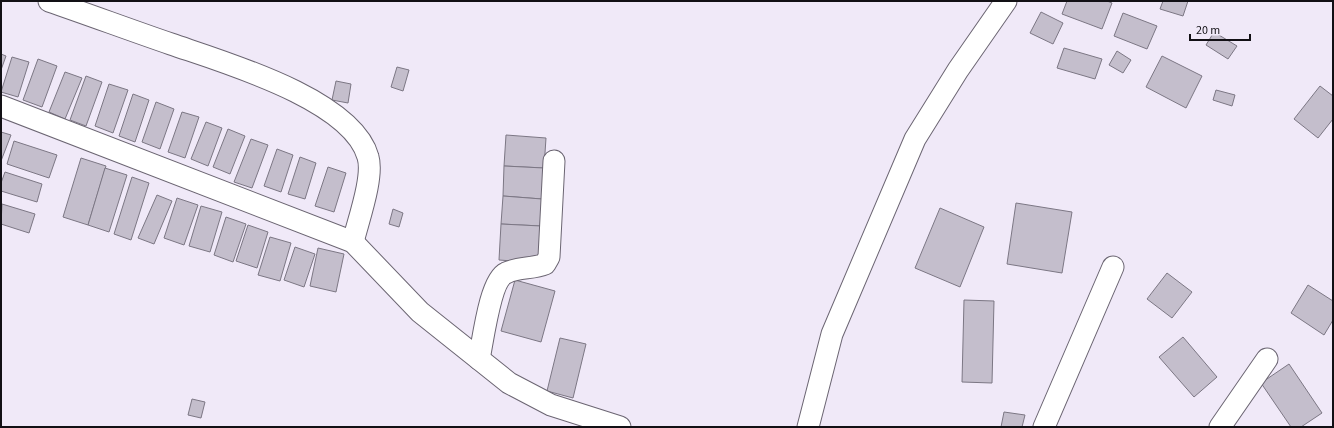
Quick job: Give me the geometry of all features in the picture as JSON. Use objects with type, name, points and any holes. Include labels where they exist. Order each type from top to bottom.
[{"type":"street","points":[[49,1],[263,77],[311,100],[339,118],[358,136],[364,146],[368,157],[370,172],[353,242]]},
{"type":"street","points":[[808,427],[832,334],[916,139],[958,70],[1004,3]]},
{"type":"street","points":[[1,106],[353,242],[420,312],[509,383],[551,405],[620,427]]},
{"type":"street","points":[[479,359],[492,299],[499,280],[505,273],[545,264],[549,257],[554,161]]},
{"type":"street","points":[[1044,427],[1113,267]]},
{"type":"street","points":[[1220,427],[1266,359]]},
{"type":"building","points":[[1067,1],[1107,1],[1112,3],[1102,29],[1062,14]]},
{"type":"building","points":[[1163,1],[1188,1],[1183,16],[1160,9]]},
{"type":"building","points":[[1041,12],[1063,23],[1053,44],[1030,33]]},
{"type":"building","points":[[1123,13],[1157,26],[1147,49],[1114,36]]},
{"type":"building","points":[[1214,32],[1237,46],[1228,59],[1206,45]]},
{"type":"building","points":[[1064,48],[1102,59],[1095,79],[1057,68]]},
{"type":"building","points":[[1117,51],[1131,60],[1123,73],[1109,65]]},
{"type":"building","points":[[1,54],[6,56],[1,70]]},
{"type":"building","points":[[1162,56],[1202,76],[1186,108],[1146,87]]},
{"type":"building","points":[[12,57],[29,62],[18,97],[1,92]]},
{"type":"building","points":[[38,59],[57,66],[42,107],[23,100]]},
{"type":"building","points":[[397,67],[409,70],[403,91],[391,87]]},
{"type":"building","points":[[65,72],[82,78],[65,119],[49,112]]},
{"type":"building","points":[[86,76],[102,82],[86,126],[70,120]]},
{"type":"building","points":[[336,81],[351,84],[348,103],[332,100]]},
{"type":"building","points":[[109,84],[128,90],[113,133],[95,126]]},
{"type":"building","points":[[1320,86],[1333,96],[1333,119],[1318,138],[1294,119]]},
{"type":"building","points":[[1216,90],[1235,95],[1232,106],[1213,100]]},
{"type":"building","points":[[133,94],[149,100],[135,142],[119,136]]},
{"type":"building","points":[[156,102],[174,109],[160,149],[142,142]]},
{"type":"building","points":[[182,112],[199,117],[185,158],[168,152]]},
{"type":"building","points":[[206,122],[222,128],[208,166],[191,159]]},
{"type":"building","points":[[228,129],[245,136],[230,174],[213,167]]},
{"type":"building","points":[[1,132],[11,135],[1,161]]},
{"type":"building","points":[[506,135],[546,138],[544,168],[504,166]]},
{"type":"building","points":[[251,139],[268,145],[252,188],[234,182]]},
{"type":"building","points":[[14,141],[57,155],[49,178],[7,164]]},
{"type":"building","points":[[277,149],[293,155],[281,192],[264,186]]},
{"type":"building","points":[[300,157],[316,163],[305,199],[288,194]]},
{"type":"building","points":[[81,158],[106,166],[88,225],[63,217]]},
{"type":"building","points":[[504,166],[544,168],[542,199],[503,196]]},
{"type":"building","points":[[328,167],[346,173],[334,212],[315,206]]},
{"type":"building","points":[[105,168],[127,175],[109,232],[88,225]]},
{"type":"building","points":[[5,172],[42,184],[37,202],[1,191],[1,183]]},
{"type":"building","points":[[132,177],[149,183],[131,240],[114,234]]},
{"type":"building","points":[[157,195],[172,201],[154,244],[138,238]]},
{"type":"building","points":[[503,196],[542,199],[541,226],[501,224]]},
{"type":"building","points":[[177,198],[198,205],[184,245],[164,238]]},
{"type":"building","points":[[1016,203],[1072,212],[1062,273],[1007,264]]},
{"type":"building","points":[[2,204],[35,214],[29,233],[1,224]]},
{"type":"building","points":[[201,206],[222,212],[210,252],[189,246]]},
{"type":"building","points":[[940,208],[984,227],[960,287],[915,268]]},
{"type":"building","points":[[393,209],[403,213],[399,227],[389,224]]},
{"type":"building","points":[[226,217],[246,224],[233,262],[214,255]]},
{"type":"building","points":[[501,224],[541,226],[539,263],[499,260]]},
{"type":"building","points":[[248,225],[268,232],[257,268],[236,261]]},
{"type":"building","points":[[270,237],[291,243],[280,281],[258,275]]},
{"type":"building","points":[[295,247],[315,254],[304,287],[284,280]]},
{"type":"building","points":[[318,248],[344,254],[336,292],[310,286]]},
{"type":"building","points":[[1167,273],[1192,292],[1172,318],[1147,299]]},
{"type":"building","points":[[515,280],[555,291],[541,342],[501,331]]},
{"type":"building","points":[[1308,285],[1333,301],[1333,320],[1324,335],[1291,313]]},
{"type":"building","points":[[964,300],[994,301],[992,383],[962,382]]},
{"type":"building","points":[[1183,337],[1217,377],[1194,397],[1159,357]]},
{"type":"building","points":[[560,338],[586,344],[573,398],[547,391]]},
{"type":"building","points":[[1289,364],[1322,413],[1301,427],[1291,427],[1261,383]]},
{"type":"building","points":[[192,399],[205,402],[201,418],[188,415]]},
{"type":"building","points":[[1004,412],[1025,415],[1022,427],[1001,427]]}]
